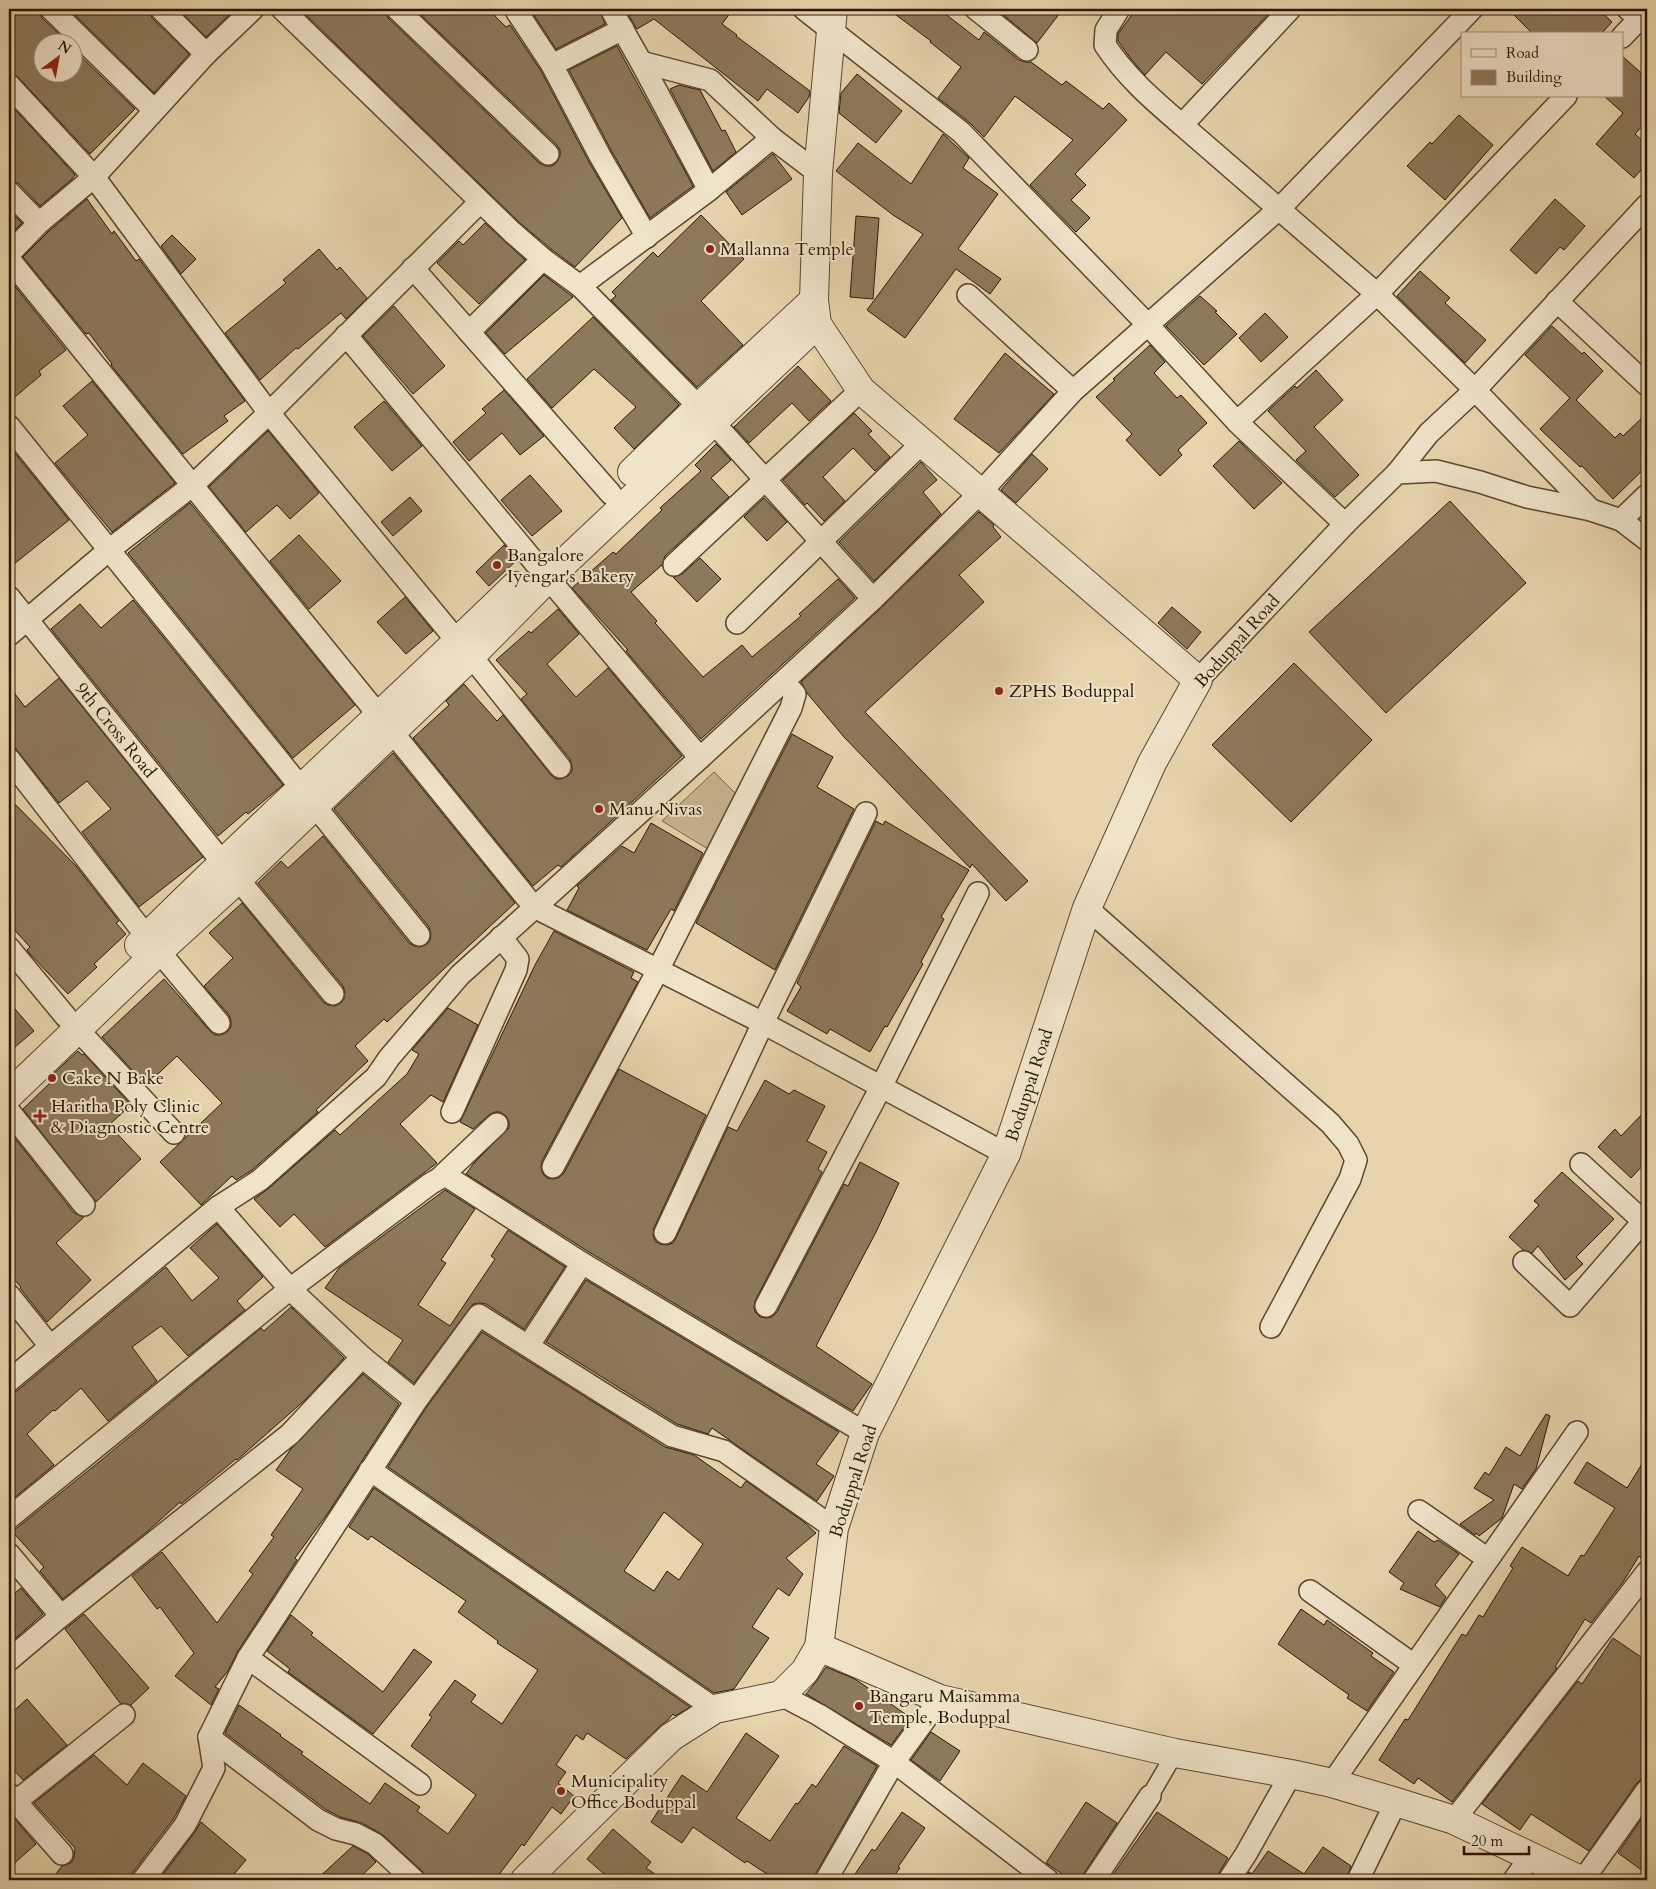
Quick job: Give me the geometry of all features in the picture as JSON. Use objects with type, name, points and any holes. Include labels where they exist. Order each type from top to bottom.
[{"type":"street","points":[[51,9],[154,110]]},
{"type":"street","points":[[161,9],[206,54]]},
{"type":"street","points":[[9,254],[40,222],[94,177],[206,54],[253,9]]},
{"type":"street","points":[[282,9],[480,202],[543,259],[580,286],[706,414],[873,599]]},
{"type":"street","points":[[397,9],[548,154]]},
{"type":"street","points":[[515,9],[552,65],[600,156],[647,237]]},
{"type":"street","points":[[612,9],[709,190]]},
{"type":"street","points":[[804,9],[832,19],[961,132],[1149,326],[1237,422],[1345,524]]},
{"type":"street","points":[[976,9],[1027,50]]},
{"type":"street","points":[[1119,9],[1106,30],[1104,45],[1135,83],[1377,294],[1475,390],[1592,510]]},
{"type":"street","points":[[1182,125],[1290,9]]},
{"type":"street","points":[[9,1381],[218,1207],[260,1180],[376,1077],[389,1058],[460,975],[873,599],[981,492],[1073,391],[1149,326],[1280,208],[1472,9]]},
{"type":"street","points":[[1624,35],[1638,18]]},
{"type":"street","points":[[832,19],[818,173],[816,312],[861,390],[1198,680]]},
{"type":"street","points":[[552,65],[623,29]]},
{"type":"street","points":[[641,62],[710,80],[772,138],[818,173]]},
{"type":"street","points":[[9,85],[94,177],[269,413],[560,767]]},
{"type":"street","points":[[1237,422],[1377,294],[1564,98]]},
{"type":"street","points":[[580,286],[709,190],[772,138]]},
{"type":"street","points":[[9,192],[40,222]]},
{"type":"street","points":[[9,635],[109,550],[193,485],[269,413],[480,202]]},
{"type":"street","name":"Boduppal Road","points":[[782,1695],[805,1671],[819,1647],[834,1528],[866,1433],[1006,1154],[1087,908],[1152,763],[1198,680],[1345,524],[1397,473],[1429,432],[1475,390],[1647,205]]},
{"type":"street","points":[[469,332],[543,259]]},
{"type":"street","points":[[9,260],[534,907],[763,1023],[1006,1154]]},
{"type":"street","points":[[413,268],[611,494]]},
{"type":"street","points":[[968,295],[1073,391]]},
{"type":"street","points":[[1557,301],[1647,385]]},
{"type":"street","points":[[9,1095],[72,1024],[153,944],[464,649],[542,571],[706,414],[816,312]]},
{"type":"street","points":[[346,335],[700,758]]},
{"type":"street","points":[[674,565],[861,390]]},
{"type":"street","points":[[542,571],[611,494],[706,414]]},
{"type":"street","points":[[9,426],[419,935]]},
{"type":"street","points":[[737,623],[923,442]]},
{"type":"street","points":[[1397,473],[1436,471],[1480,482],[1527,497],[1592,510],[1621,520],[1647,540]]},
{"type":"street","points":[[1621,520],[1647,494]]},
{"type":"street","name":"9th Cross Road","points":[[9,597],[231,871],[334,994]]},
{"type":"street","points":[[554,1167],[658,970],[791,708],[795,694],[784,682]]},
{"type":"street","points":[[9,759],[153,944],[219,1023]]},
{"type":"street","points":[[665,1233],[763,1023],[866,813]]},
{"type":"street","points":[[766,1306],[881,1087],[978,893]]},
{"type":"street","points":[[1087,908],[1330,1123],[1348,1144],[1356,1160],[1350,1180],[1272,1327]]},
{"type":"street","points":[[452,1112],[516,970],[518,959],[500,937]]},
{"type":"street","points":[[9,948],[72,1024],[174,1132]]},
{"type":"street","points":[[9,1070],[72,1024]]},
{"type":"street","points":[[9,1111],[84,1205]]},
{"type":"street","points":[[9,1518],[290,1289],[442,1176],[497,1124]]},
{"type":"street","points":[[1524,1262],[1570,1306],[1645,1219],[1581,1164]]},
{"type":"street","points":[[442,1176],[445,1175],[582,1263],[866,1433]]},
{"type":"street","points":[[218,1207],[290,1289],[362,1357],[416,1402]]},
{"type":"street","points":[[529,1345],[582,1263]]},
{"type":"street","points":[[9,1295],[50,1346]]},
{"type":"street","points":[[143,1880],[184,1824],[214,1768],[209,1737],[248,1658],[370,1470],[479,1315],[672,1436],[724,1452],[834,1528]]},
{"type":"street","points":[[9,1660],[61,1616],[290,1434],[362,1357]]},
{"type":"street","points":[[1332,1783],[1577,1432]]},
{"type":"street","points":[[370,1470],[715,1709]]},
{"type":"street","points":[[1419,1511],[1488,1559]]},
{"type":"street","points":[[9,1554],[61,1616]]},
{"type":"street","points":[[1454,1820],[1647,1572]]},
{"type":"street","points":[[1310,1591],[1414,1665]]},
{"type":"street","points":[[819,1647],[940,1699],[1175,1753],[1332,1783],[1396,1802],[1454,1820],[1582,1880],[1647,1790]]},
{"type":"street","points":[[248,1658],[420,1784]]},
{"type":"street","points":[[536,1876],[671,1737],[715,1709],[782,1695],[819,1715],[894,1762],[1048,1880]]},
{"type":"street","points":[[826,1880],[894,1762],[940,1699]]},
{"type":"street","points":[[62,1854],[11,1801],[124,1715]]},
{"type":"street","points":[[209,1737],[318,1820],[336,1830],[356,1834],[375,1844],[414,1880]]},
{"type":"street","points":[[1094,1880],[1150,1796],[1175,1753]]},
{"type":"street","points":[[1229,1880],[1246,1854],[1291,1774]]},
{"type":"street","points":[[1358,1880],[1396,1802]]},
{"type":"street","points":[[1514,1880],[1530,1857]]},
{"type":"shaded area","points":[[714,772],[737,795],[708,849],[662,821]]},
{"type":"building","points":[[9,9],[39,9],[42,18],[57,32],[32,32],[32,82],[82,82],[82,58],[135,109],[90,154],[18,77],[9,73]]},
{"type":"building","points":[[69,9],[149,9],[152,18],[189,54],[154,93]]},
{"type":"building","points":[[178,9],[235,9],[206,37]]},
{"type":"building","points":[[300,9],[385,9],[388,18],[539,163],[552,166],[560,156],[560,150],[557,145],[415,9],[488,9],[506,27],[510,25],[541,71],[589,162],[622,218],[575,267],[520,223]]},
{"type":"building","points":[[539,9],[599,9],[605,24],[556,49],[532,12]]},
{"type":"building","points":[[625,9],[733,9],[722,24],[810,91],[809,97],[798,113],[767,89],[758,101],[654,19],[637,29]]},
{"type":"building","points":[[888,9],[939,9],[979,40],[984,32],[1019,60],[1031,62],[1062,85],[1066,81],[1103,109],[1109,103],[1127,120],[1075,174],[1086,185],[1071,200],[1090,218],[1076,232],[1030,185],[1073,140],[1015,96],[984,137],[969,122],[938,98],[961,67],[931,41]]},
{"type":"building","points":[[1002,9],[1063,9],[1037,43],[1000,12]]},
{"type":"building","points":[[1136,9],[1273,9],[1202,84],[1166,52],[1145,75],[1118,41],[1118,34]]},
{"type":"building","points":[[1508,9],[1598,9],[1612,22],[1603,32],[1531,32]]},
{"type":"building","points":[[617,46],[693,186],[650,218],[611,150],[569,70]]},
{"type":"building","points":[[1624,58],[1647,78],[1647,121],[1635,134],[1647,145],[1647,163],[1634,178],[1596,144],[1623,113],[1606,98],[1624,98]]},
{"type":"building","points":[[857,74],[902,111],[876,143],[839,113],[841,93]]},
{"type":"building","points":[[679,85],[700,90],[722,131],[725,130],[736,152],[713,171],[670,89]]},
{"type":"building","points":[[9,103],[75,175],[40,206],[18,183],[9,180]]},
{"type":"building","points":[[1459,115],[1493,145],[1445,200],[1407,166],[1430,142],[1432,144]]},
{"type":"building","points":[[943,134],[969,158],[963,168],[998,194],[958,249],[1001,279],[990,294],[956,269],[905,338],[867,310],[923,234],[893,215],[836,171],[858,143],[911,184]]},
{"type":"building","points":[[773,154],[792,179],[742,215],[726,192]]},
{"type":"building","points":[[87,199],[112,234],[114,231],[136,261],[139,259],[245,401],[224,416],[228,421],[183,454],[111,365],[89,333],[86,334],[23,257],[48,232]]},
{"type":"building","points":[[1555,199],[1585,226],[1564,250],[1560,247],[1536,274],[1510,250]]},
{"type":"building","points":[[9,210],[22,223],[9,236]]},
{"type":"building","points":[[701,215],[744,259],[701,301],[743,345],[697,387],[611,300],[616,296],[612,292],[653,252],[658,257]]},
{"type":"building","points":[[856,216],[879,218],[873,299],[850,297]]},
{"type":"building","points":[[485,223],[525,260],[479,304],[437,263],[459,241],[463,245]]},
{"type":"building","points":[[172,235],[196,259],[181,274],[161,246]]},
{"type":"building","points":[[319,249],[337,270],[340,267],[367,298],[346,319],[341,313],[298,349],[296,348],[260,380],[225,333],[286,283],[283,280]]},
{"type":"building","points":[[1420,271],[1450,298],[1445,303],[1486,340],[1465,363],[1397,296]]},
{"type":"building","points":[[544,275],[573,297],[505,354],[486,333]]},
{"type":"building","points":[[9,279],[66,350],[39,371],[41,375],[9,402]]},
{"type":"building","points":[[1200,296],[1217,311],[1215,312],[1237,334],[1204,365],[1166,326]]},
{"type":"building","points":[[394,306],[445,366],[413,394],[363,336]]},
{"type":"building","points":[[1265,313],[1288,337],[1261,362],[1239,338]]},
{"type":"building","points":[[593,317],[679,405],[634,449],[614,428],[636,407],[594,369],[552,408],[527,379]]},
{"type":"building","points":[[1552,326],[1582,354],[1584,352],[1603,371],[1576,400],[1615,438],[1620,433],[1623,436],[1647,413],[1647,466],[1613,499],[1582,466],[1580,467],[1540,429],[1570,398],[1525,355]]},
{"type":"building","points":[[1150,345],[1165,362],[1154,373],[1177,398],[1181,395],[1207,423],[1178,450],[1182,455],[1160,476],[1126,440],[1132,434],[1096,397]]},
{"type":"building","points":[[1005,353],[1054,394],[999,453],[954,419]]},
{"type":"building","points":[[798,366],[831,401],[809,421],[792,403],[749,443],[734,427]]},
{"type":"building","points":[[1316,370],[1343,400],[1314,427],[1359,475],[1335,497],[1296,460],[1306,451],[1268,411]]},
{"type":"building","points":[[92,381],[175,483],[112,532],[55,463],[88,435],[63,406]]},
{"type":"building","points":[[504,390],[544,436],[520,455],[502,433],[469,461],[453,442],[486,413],[482,409]]},
{"type":"building","points":[[384,401],[422,446],[392,471],[354,427]]},
{"type":"building","points":[[854,413],[872,431],[868,434],[890,457],[875,471],[853,448],[823,477],[845,501],[824,521],[807,503],[805,505],[783,480]]},
{"type":"building","points":[[268,431],[319,493],[290,519],[277,505],[246,532],[209,487]]},
{"type":"building","points":[[1239,441],[1282,483],[1254,509],[1213,466]]},
{"type":"building","points":[[716,444],[731,460],[711,478],[729,497],[665,556],[662,565],[631,592],[657,621],[655,623],[703,677],[742,645],[752,657],[801,616],[799,614],[838,579],[855,598],[701,739],[626,651],[628,650],[572,588],[613,552],[616,554],[662,510],[660,508],[701,471],[695,465]]},
{"type":"building","points":[[9,446],[69,520],[9,568]]},
{"type":"building","points":[[1032,454],[1048,469],[1016,503],[1001,490]]},
{"type":"building","points":[[921,462],[937,480],[923,492],[941,514],[874,581],[839,542]]},
{"type":"building","points":[[530,475],[562,511],[532,536],[501,500]]},
{"type":"building","points":[[410,497],[422,511],[393,536],[381,522]]},
{"type":"building","points":[[764,498],[787,522],[767,541],[744,517]]},
{"type":"building","points":[[1450,501],[1526,583],[1386,713],[1309,632]]},
{"type":"building","points":[[190,503],[355,705],[293,758],[128,553]]},
{"type":"building","points":[[979,512],[994,525],[993,527],[1001,537],[959,575],[984,602],[865,712],[1028,881],[1006,901],[972,864],[970,868],[844,737],[807,693],[801,682],[881,608]]},
{"type":"building","points":[[299,535],[341,581],[309,609],[270,561]]},
{"type":"building","name":"Bangalore Iyengar's Bakery","points":[[504,545],[517,560],[489,586],[476,572]]},
{"type":"building","points":[[700,558],[721,579],[697,602],[673,577],[682,574]]},
{"type":"building","points":[[405,597],[433,631],[406,654],[377,622]]},
{"type":"building","points":[[133,600],[283,785],[248,814],[246,812],[218,836],[51,629],[80,604],[101,628]]},
{"type":"building","points":[[1172,607],[1201,632],[1187,649],[1158,623]]},
{"type":"building","points":[[558,609],[579,634],[547,664],[576,697],[608,668],[682,756],[561,867],[558,865],[533,886],[413,738],[449,705],[446,701],[464,684],[497,721],[503,715],[551,775],[556,779],[568,776],[572,771],[570,759],[521,699],[527,694],[496,660]]},
{"type":"building","points":[[1294,663],[1372,740],[1291,822],[1212,745]]},
{"type":"building","points":[[59,678],[203,857],[139,907],[82,832],[111,809],[87,781],[59,803],[9,740],[9,686],[25,707]]},
{"type":"building","points":[[792,734],[833,757],[817,787],[854,809],[775,970],[696,923]]},
{"type":"building","points":[[393,753],[515,903],[387,1022],[384,1019],[355,1046],[368,1061],[316,1110],[318,1112],[252,1170],[236,1180],[232,1176],[201,1205],[160,1162],[222,1103],[177,1056],[146,1085],[102,1037],[164,979],[210,1031],[215,1035],[227,1032],[231,1027],[229,1015],[204,986],[233,958],[209,933],[242,903],[323,1002],[335,1006],[341,1003],[345,992],[343,986],[258,883],[281,861],[288,868],[323,836],[409,943],[420,947],[427,944],[431,934],[429,927],[334,809]]},
{"type":"building","points":[[9,798],[76,866],[119,921],[116,923],[126,934],[94,964],[97,967],[68,994],[30,954],[27,950],[30,947],[9,924]]},
{"type":"building","points":[[876,821],[883,825],[885,821],[969,870],[941,917],[944,919],[921,962],[923,964],[887,1027],[885,1026],[870,1052],[830,1029],[827,1034],[787,1011],[801,987],[797,983]]},
{"type":"building","points":[[651,823],[703,853],[674,911],[671,909],[647,950],[567,910],[579,888],[577,886],[622,846],[634,853]]},
{"type":"building","points":[[554,931],[634,972],[631,978],[638,982],[542,1161],[541,1168],[547,1178],[554,1179],[564,1173],[619,1069],[706,1115],[654,1228],[653,1235],[655,1241],[667,1245],[673,1243],[676,1238],[728,1127],[737,1131],[765,1080],[789,1094],[794,1090],[825,1106],[807,1141],[827,1152],[818,1169],[822,1172],[755,1301],[755,1312],[760,1317],[766,1318],[772,1317],[777,1312],[844,1184],[848,1186],[860,1162],[899,1183],[876,1232],[816,1346],[872,1384],[853,1411],[589,1252],[466,1174],[474,1163],[509,1128],[506,1116],[500,1112],[489,1115],[473,1129],[460,1122],[535,965]]},
{"type":"building","points":[[9,1002],[34,1031],[9,1052]]},
{"type":"building","points":[[448,1008],[478,1025],[443,1102],[431,1095],[400,1124],[437,1163],[325,1247],[294,1214],[280,1227],[254,1199],[335,1130],[340,1135],[407,1074],[419,1054],[412,1050]]},
{"type":"building","points":[[78,1051],[82,1055],[84,1054],[131,1105],[109,1125],[141,1159],[96,1202],[23,1109],[52,1081],[49,1078]]},
{"type":"building","points":[[1647,1109],[1647,1161],[1631,1178],[1598,1147],[1615,1129],[1621,1136]]},
{"type":"building","points":[[9,1131],[74,1213],[84,1217],[56,1243],[91,1280],[47,1322],[9,1274]]},
{"type":"building","points":[[1562,1172],[1614,1219],[1576,1257],[1583,1264],[1565,1280],[1538,1246],[1532,1253],[1523,1250],[1509,1237],[1539,1205],[1534,1201]]},
{"type":"building","points":[[445,1190],[475,1209],[441,1260],[446,1263],[418,1305],[450,1326],[495,1259],[491,1256],[508,1230],[565,1267],[524,1329],[486,1304],[473,1304],[414,1383],[388,1362],[403,1340],[325,1288],[339,1268]]},
{"type":"building","points":[[217,1224],[263,1277],[237,1301],[245,1310],[188,1356],[161,1326],[132,1347],[157,1381],[108,1421],[81,1388],[55,1411],[53,1410],[27,1434],[54,1465],[9,1502],[9,1393],[17,1391],[166,1267],[192,1301],[219,1278],[190,1248]]},
{"type":"building","points":[[586,1280],[839,1432],[816,1464],[834,1476],[817,1501],[712,1428],[708,1434],[677,1424],[546,1342]]},
{"type":"building","points":[[291,1307],[344,1358],[306,1399],[237,1460],[181,1504],[180,1502],[149,1530],[63,1599],[40,1571],[44,1567],[11,1530],[17,1528],[99,1462],[261,1328],[264,1331]]},
{"type":"building","points":[[482,1332],[665,1447],[694,1455],[741,1488],[746,1481],[804,1522],[816,1533],[786,1558],[803,1574],[789,1596],[778,1588],[752,1627],[769,1638],[734,1689],[714,1693],[388,1467],[426,1408]],"holes":[[[664,1512],[703,1544],[679,1580],[667,1571],[654,1591],[624,1571]]]},
{"type":"building","points":[[363,1374],[399,1404],[328,1513],[295,1558],[297,1560],[238,1651],[228,1671],[215,1687],[219,1689],[211,1705],[175,1676],[194,1653],[160,1607],[157,1609],[132,1576],[162,1552],[217,1623],[253,1574],[249,1571],[274,1537],[271,1535],[303,1489],[276,1470],[291,1449]]},
{"type":"building","points":[[1546,1414],[1550,1416],[1536,1469],[1522,1489],[1514,1484],[1502,1518],[1479,1536],[1476,1533],[1475,1535],[1460,1524],[1494,1500],[1474,1488],[1485,1472],[1489,1475],[1506,1447],[1520,1456]]},
{"type":"building","points":[[1647,1456],[1647,1548],[1641,1558],[1639,1556],[1623,1582],[1591,1623],[1585,1619],[1555,1667],[1557,1668],[1452,1802],[1418,1778],[1414,1784],[1379,1760],[1405,1719],[1408,1720],[1462,1634],[1466,1636],[1479,1615],[1483,1617],[1513,1568],[1510,1566],[1522,1547],[1568,1576],[1581,1555],[1584,1556],[1615,1508],[1574,1483],[1587,1462],[1627,1488]]},
{"type":"building","points":[[374,1488],[690,1707],[675,1716],[673,1714],[626,1759],[587,1733],[583,1740],[576,1735],[556,1765],[566,1772],[558,1783],[574,1796],[561,1814],[552,1807],[524,1846],[522,1844],[495,1880],[427,1880],[422,1871],[383,1835],[362,1823],[340,1817],[325,1809],[225,1733],[239,1705],[303,1752],[301,1754],[370,1804],[385,1783],[420,1807],[417,1811],[448,1834],[476,1795],[411,1746],[432,1717],[429,1715],[455,1680],[476,1695],[471,1702],[502,1724],[538,1670],[497,1643],[498,1641],[458,1612],[466,1601],[371,1536],[368,1540],[349,1527]]},
{"type":"building","points":[[1418,1531],[1434,1542],[1438,1540],[1459,1554],[1435,1585],[1446,1597],[1440,1607],[1400,1589],[1404,1583],[1389,1572]]},
{"type":"building","points":[[21,1588],[43,1614],[9,1644],[9,1598]]},
{"type":"building","points":[[1301,1609],[1324,1625],[1327,1620],[1373,1653],[1371,1656],[1394,1672],[1367,1711],[1347,1698],[1349,1695],[1278,1644]]},
{"type":"building","points":[[84,1614],[149,1688],[131,1705],[120,1703],[65,1629]]},
{"type":"building","points":[[291,1615],[313,1633],[311,1635],[383,1692],[414,1649],[432,1662],[373,1734],[288,1672],[290,1669],[267,1651]]},
{"type":"building","points":[[1613,1638],[1647,1661],[1647,1778],[1641,1779],[1637,1783],[1589,1851],[1531,1814],[1520,1830],[1482,1804],[1578,1681],[1582,1684]]},
{"type":"building","name":"Bangaru Maisamma Temple, Boduppal","points":[[826,1667],[855,1679],[911,1718],[891,1745],[806,1694]]},
{"type":"building","points":[[27,1699],[67,1745],[23,1780],[9,1765],[9,1715]]},
{"type":"building","points":[[931,1732],[960,1751],[940,1781],[911,1760]]},
{"type":"building","points":[[746,1733],[779,1756],[736,1818],[770,1841],[796,1803],[798,1804],[812,1784],[816,1787],[844,1746],[877,1766],[812,1880],[776,1880],[747,1861],[745,1863],[693,1827],[682,1843],[651,1822],[682,1775],[707,1792]]},
{"type":"building","points":[[94,1755],[127,1785],[143,1763],[186,1796],[174,1818],[133,1872],[131,1880],[51,1880],[62,1866],[71,1863],[74,1858],[75,1848],[34,1803]]},
{"type":"building","points":[[1086,1802],[1117,1823],[1084,1873],[1082,1880],[1071,1880],[1046,1863]]},
{"type":"building","points":[[1647,1811],[1647,1874],[1618,1853]]},
{"type":"building","points":[[902,1812],[925,1828],[891,1880],[851,1880],[872,1849],[875,1851]]},
{"type":"building","points":[[1157,1812],[1228,1858],[1217,1880],[1110,1879]]},
{"type":"building","points":[[14,1818],[36,1844],[9,1868],[9,1819]]},
{"type":"building","points":[[201,1822],[246,1860],[229,1880],[159,1880],[195,1832]]},
{"type":"building","points":[[613,1829],[651,1862],[646,1868],[664,1880],[611,1880],[587,1859]]},
{"type":"building","points":[[353,1846],[368,1854],[376,1862],[357,1880],[316,1880]]},
{"type":"building","points":[[1323,1847],[1351,1866],[1346,1880],[1244,1880],[1249,1872],[1252,1874],[1268,1851],[1304,1874]]},
{"type":"place","name":"Mallanna Temple","points":[[710,249]]},
{"type":"place","name":"Bangalore Iyengar's Bakery","points":[[497,565]]},
{"type":"place","name":"ZPHS Boduppal","points":[[999,691]]},
{"type":"place","name":"Manu Nivas","points":[[599,809]]},
{"type":"place","name":"Cake N Bake","points":[[52,1078]]},
{"type":"place","name":"Haritha Poly Clinic & Diagnostic Centre","points":[[40,1116]]},
{"type":"place","name":"Bangaru Maisamma Temple, Boduppal","points":[[859,1706]]},
{"type":"place","name":"Municipality Office Boduppal","points":[[561,1791]]}]
